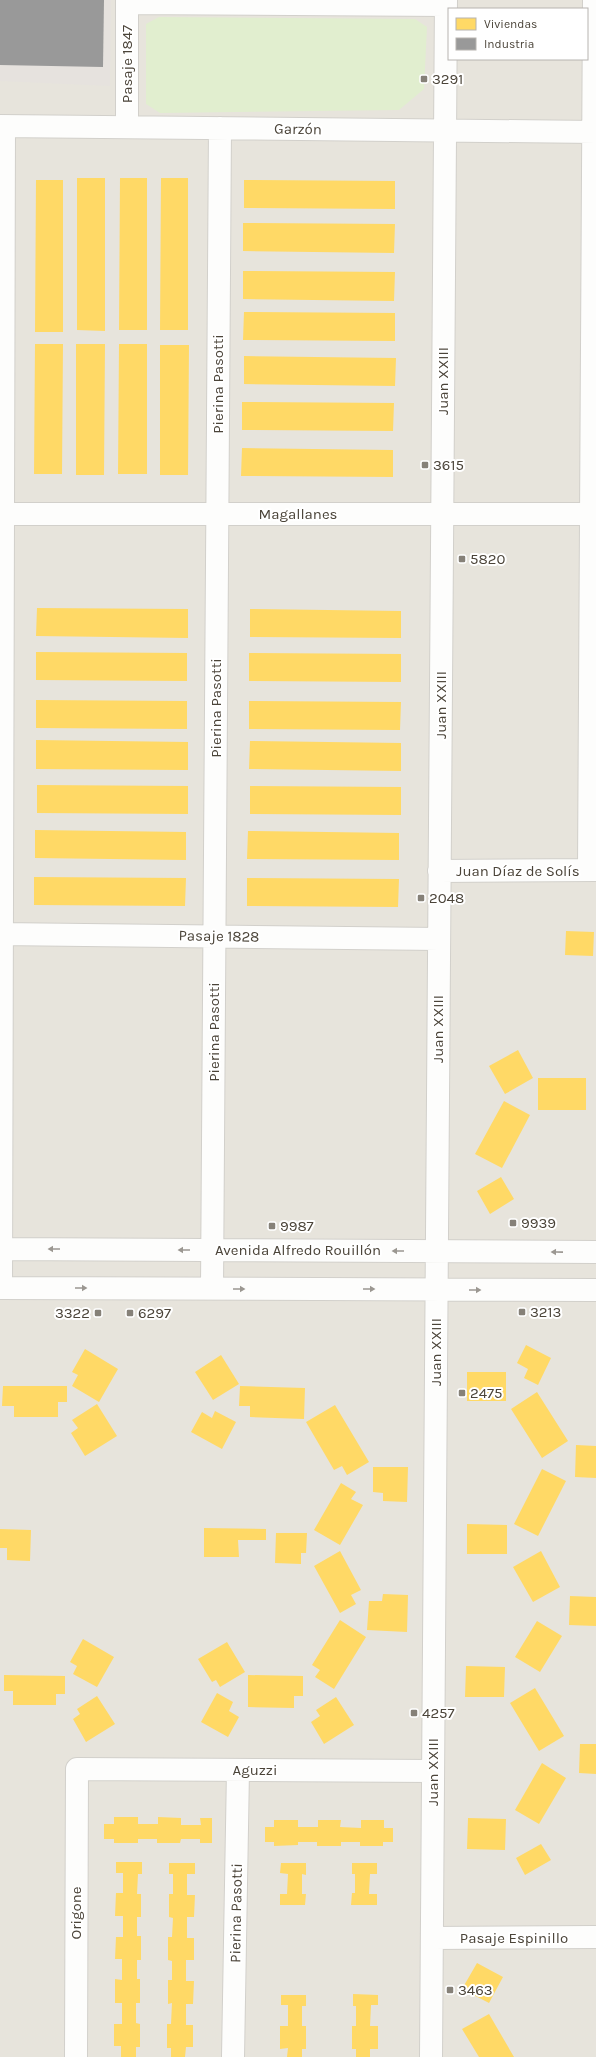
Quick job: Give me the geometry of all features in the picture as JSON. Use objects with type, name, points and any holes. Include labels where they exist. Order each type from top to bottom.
[{"type":"street","points":[[593,870],[594,0]]},
{"type":"street","points":[[127,1],[446,2]]},
{"type":"street","name":"Pasaje 1847","points":[[127,1],[127,128]]},
{"type":"street","name":"Juan XXIII","points":[[431,2057],[446,2]]},
{"type":"street","points":[[2,126],[1,1288],[596,1290]]},
{"type":"street","name":"Garzón","points":[[2,126],[594,132]]},
{"type":"street","name":"Pierina Pasotti","points":[[212,1288],[220,128]]},
{"type":"street","name":"Magallanes","points":[[1,514],[594,514]]},
{"type":"street","name":"Juan Díaz de Solís","points":[[439,871],[593,870]]},
{"type":"street","name":"Pasaje 1828","points":[[1,934],[439,939]]},
{"type":"street","name":"Avenida Alfredo Rouillón","points":[[1,1249],[596,1252]]},
{"type":"street","name":"Aguzzi","points":[[77,1769],[433,1771]]},
{"type":"street","name":"Origone","points":[[76,2057],[77,1769]]},
{"type":"street","name":"Pierina Pasotti","points":[[233,2057],[238,1770]]},
{"type":"street","name":"Pasaje Espinillo","points":[[432,1938],[596,1937]]},
{"type":"shaded area","points":[[0,0],[596,0],[596,2057],[0,2057]]},
{"type":"shaded area","points":[[0,0],[111,0],[110,86],[0,81]]},
{"type":"green space","points":[[159,17],[415,19],[427,27],[424,89],[399,110],[160,113],[146,104],[146,24]]},
{"type":"building: Viviendas","points":[[77,178],[105,178],[105,331],[77,330]]},
{"type":"building: Viviendas","points":[[120,178],[147,178],[147,330],[119,330]]},
{"type":"building: Viviendas","points":[[161,178],[188,178],[188,330],[160,330]]},
{"type":"building: Viviendas","points":[[36,180],[63,180],[63,332],[35,332]]},
{"type":"building: Viviendas","points":[[244,180],[395,181],[395,209],[244,208]]},
{"type":"building: Viviendas","points":[[243,223],[395,224],[394,253],[243,251]]},
{"type":"building: Viviendas","points":[[243,271],[395,272],[394,301],[243,299]]},
{"type":"building: Viviendas","points":[[244,312],[395,313],[395,341],[243,340]]},
{"type":"building: Viviendas","points":[[35,344],[63,344],[62,474],[34,474]]},
{"type":"building: Viviendas","points":[[76,344],[105,344],[104,475],[76,475]]},
{"type":"building: Viviendas","points":[[119,344],[147,344],[147,474],[118,474]]},
{"type":"building: Viviendas","points":[[160,345],[189,345],[188,475],[160,475]]},
{"type":"building: Viviendas","points":[[244,356],[396,358],[395,386],[244,384]]},
{"type":"building: Viviendas","points":[[242,402],[394,403],[393,431],[242,430]]},
{"type":"building: Viviendas","points":[[242,448],[393,450],[393,477],[241,476]]},
{"type":"building: Viviendas","points":[[37,608],[188,609],[188,638],[36,636]]},
{"type":"building: Viviendas","points":[[250,609],[401,611],[401,638],[250,637]]},
{"type":"building: Viviendas","points":[[36,652],[187,653],[187,681],[36,680]]},
{"type":"building: Viviendas","points":[[249,653],[401,654],[401,682],[249,681]]},
{"type":"building: Viviendas","points":[[36,700],[187,701],[187,729],[36,728]]},
{"type":"building: Viviendas","points":[[249,701],[401,702],[400,730],[249,729]]},
{"type":"building: Viviendas","points":[[36,740],[188,742],[188,770],[36,769]]},
{"type":"building: Viviendas","points":[[250,741],[401,743],[401,771],[249,769]]},
{"type":"building: Viviendas","points":[[37,785],[188,786],[188,814],[37,813]]},
{"type":"building: Viviendas","points":[[250,786],[401,787],[401,815],[250,814]]},
{"type":"building: Viviendas","points":[[35,830],[186,832],[186,860],[35,858]]},
{"type":"building: Viviendas","points":[[248,831],[399,833],[399,860],[247,859]]},
{"type":"building: Viviendas","points":[[34,877],[186,878],[185,906],[34,905]]},
{"type":"building: Viviendas","points":[[247,878],[399,879],[398,907],[247,906]]},
{"type":"building: Viviendas","points":[[566,931],[594,932],[593,956],[565,955]]},
{"type":"building: Viviendas","points":[[518,1050],[533,1078],[505,1094],[489,1066]]},
{"type":"building: Viviendas","points":[[538,1078],[586,1078],[586,1110],[538,1110]]},
{"type":"building: Viviendas","points":[[504,1101],[530,1115],[502,1168],[475,1154]]},
{"type":"building: Viviendas","points":[[501,1177],[514,1199],[490,1214],[477,1191]]},
{"type":"building: Viviendas","points":[[526,1345],[551,1358],[538,1385],[524,1378],[528,1369],[517,1363]]},
{"type":"building: Viviendas","points":[[85,1349],[118,1369],[99,1402],[72,1386],[78,1375],[72,1372]]},
{"type":"building: Viviendas","points":[[221,1355],[239,1384],[213,1400],[195,1372]]},
{"type":"building: Viviendas","points":[[467,1372],[506,1372],[506,1401],[467,1401]]},
{"type":"building: Viviendas","points":[[3,1386],[67,1386],[67,1402],[58,1402],[58,1417],[14,1417],[14,1406],[2,1406]]},
{"type":"building: Viviendas","points":[[240,1386],[305,1388],[304,1419],[250,1417],[250,1406],[239,1406]]},
{"type":"building: Viviendas","points":[[537,1392],[568,1441],[542,1458],[511,1409]]},
{"type":"building: Viviendas","points":[[97,1404],[117,1436],[85,1456],[71,1433],[78,1428],[72,1420]]},
{"type":"building: Viviendas","points":[[335,1405],[369,1462],[347,1475],[342,1466],[334,1470],[306,1422]]},
{"type":"building: Viviendas","points":[[215,1411],[236,1422],[222,1449],[191,1432],[202,1412],[212,1418]]},
{"type":"building: Viviendas","points":[[576,1445],[596,1446],[596,1478],[575,1477]]},
{"type":"building: Viviendas","points":[[373,1467],[408,1467],[407,1502],[383,1501],[383,1493],[373,1492]]},
{"type":"building: Viviendas","points":[[542,1469],[566,1481],[538,1536],[514,1524]]},
{"type":"building: Viviendas","points":[[341,1483],[356,1492],[351,1499],[363,1505],[340,1545],[314,1530]]},
{"type":"building: Viviendas","points":[[467,1524],[507,1525],[507,1554],[467,1554]]},
{"type":"building: Viviendas","points":[[204,1528],[266,1529],[266,1540],[238,1540],[239,1557],[204,1557]]},
{"type":"building: Viviendas","points":[[0,1529],[31,1530],[30,1561],[7,1560],[7,1548],[0,1548]]},
{"type":"building: Viviendas","points":[[276,1533],[307,1533],[306,1553],[301,1553],[301,1564],[275,1563]]},
{"type":"building: Viviendas","points":[[340,1551],[361,1590],[351,1595],[356,1604],[340,1613],[314,1566]]},
{"type":"building: Viviendas","points":[[541,1551],[560,1587],[533,1602],[513,1567]]},
{"type":"building: Viviendas","points":[[383,1594],[408,1595],[407,1632],[367,1630],[369,1601],[382,1601]]},
{"type":"building: Viviendas","points":[[570,1596],[596,1597],[596,1626],[569,1625]]},
{"type":"building: Viviendas","points":[[340,1620],[366,1637],[334,1689],[315,1677],[320,1670],[312,1665]]},
{"type":"building: Viviendas","points":[[537,1621],[562,1636],[540,1672],[515,1657]]},
{"type":"building: Viviendas","points":[[83,1639],[114,1657],[97,1687],[73,1674],[77,1666],[70,1662]]},
{"type":"building: Viviendas","points":[[227,1642],[245,1672],[220,1687],[216,1680],[212,1682],[198,1659]]},
{"type":"building: Viviendas","points":[[466,1666],[505,1667],[504,1697],[465,1697]]},
{"type":"building: Viviendas","points":[[4,1675],[65,1676],[65,1694],[56,1694],[56,1705],[13,1705],[13,1691],[4,1691]]},
{"type":"building: Viviendas","points":[[248,1675],[303,1676],[303,1696],[294,1696],[294,1708],[248,1707]]},
{"type":"building: Viviendas","points":[[535,1688],[564,1736],[539,1751],[510,1703]]},
{"type":"building: Viviendas","points":[[217,1693],[233,1702],[229,1711],[239,1717],[228,1737],[201,1722]]},
{"type":"building: Viviendas","points":[[97,1696],[115,1724],[86,1742],[73,1719],[80,1714],[77,1709]]},
{"type":"building: Viviendas","points":[[336,1697],[354,1725],[324,1744],[311,1722],[320,1716],[316,1710]]},
{"type":"building: Viviendas","points":[[580,1744],[596,1744],[596,1774],[579,1773]]},
{"type":"building: Viviendas","points":[[542,1763],[566,1778],[539,1824],[515,1810]]},
{"type":"building: Viviendas","points":[[114,1817],[138,1817],[138,1824],[158,1824],[158,1817],[181,1818],[181,1825],[201,1825],[200,1818],[212,1818],[212,1843],[200,1843],[200,1839],[181,1839],[180,1843],[157,1843],[157,1839],[138,1839],[138,1843],[114,1843],[114,1839],[104,1839],[104,1824],[114,1824]]},
{"type":"building: Viviendas","points":[[468,1818],[506,1819],[505,1850],[467,1849]]},
{"type":"building: Viviendas","points":[[274,1820],[298,1820],[298,1827],[318,1827],[318,1820],[341,1820],[340,1827],[361,1828],[361,1820],[384,1820],[384,1828],[393,1828],[393,1842],[383,1842],[383,1846],[360,1846],[360,1842],[341,1842],[341,1846],[317,1846],[317,1842],[298,1842],[298,1845],[274,1846],[274,1842],[265,1842],[265,1827],[274,1827]]},
{"type":"building: Viviendas","points":[[541,1844],[551,1860],[525,1875],[516,1858]]},
{"type":"building: Viviendas","points":[[116,1862],[142,1862],[142,1874],[138,1874],[137,1894],[141,1894],[141,1917],[137,1917],[137,1936],[141,1936],[141,1960],[137,1960],[137,1979],[140,1979],[140,2003],[136,2003],[136,2023],[140,2024],[140,2047],[136,2047],[136,2057],[121,2057],[121,2046],[114,2046],[114,2024],[122,2024],[122,2003],[115,2003],[115,1979],[122,1980],[122,1959],[115,1959],[116,1937],[123,1937],[123,1916],[115,1916],[116,1893],[123,1893],[123,1873],[116,1873]]},
{"type":"building: Viviendas","points":[[169,1863],[195,1863],[195,1874],[187,1874],[187,1895],[195,1895],[194,1917],[187,1917],[187,1938],[194,1938],[194,1960],[186,1960],[186,1981],[194,1981],[193,2004],[186,2004],[186,2025],[193,2025],[193,2047],[186,2047],[185,2057],[171,2057],[171,2048],[167,2048],[167,2024],[171,2024],[172,2003],[168,2004],[168,1980],[172,1980],[172,1961],[168,1960],[168,1937],[172,1937],[173,1918],[169,1917],[169,1894],[173,1894],[173,1874],[169,1874]]},
{"type":"building: Viviendas","points":[[281,1863],[306,1863],[306,1875],[302,1874],[302,1894],[306,1894],[305,1905],[280,1905],[280,1894],[287,1894],[288,1874],[280,1873]]},
{"type":"building: Viviendas","points":[[352,1863],[377,1863],[377,1874],[370,1874],[369,1894],[377,1894],[377,1905],[351,1905],[352,1893],[355,1893],[355,1874],[352,1874]]},
{"type":"building: Viviendas","points":[[477,1963],[503,1977],[489,2003],[462,1989]]},
{"type":"building: Viviendas","points":[[353,1994],[378,1995],[378,2005],[371,2005],[370,2026],[378,2026],[378,2049],[370,2049],[370,2057],[356,2057],[356,2049],[352,2049],[352,2026],[356,2026],[356,2006],[353,2006]]},
{"type":"building: Viviendas","points":[[281,1995],[306,1995],[306,2006],[302,2006],[302,2026],[306,2026],[306,2049],[302,2049],[302,2057],[287,2057],[288,2048],[280,2049],[280,2026],[288,2026],[288,2005],[281,2005]]},
{"type":"building: Viviendas","points":[[489,2014],[514,2057],[479,2057],[462,2029]]},
{"type":"building: Industria","points":[[0,0],[104,0],[103,67],[0,65]]},
{"type":"place","name":"3291","points":[[424,79]]},
{"type":"place","name":"3615","points":[[425,465]]},
{"type":"place","name":"5820","points":[[462,559]]},
{"type":"place","name":"2048","points":[[421,898]]},
{"type":"place","name":"9939","points":[[513,1223]]},
{"type":"place","name":"9987","points":[[272,1226]]},
{"type":"place","name":"3213","points":[[522,1312]]},
{"type":"place","name":"3322","points":[[98,1313]]},
{"type":"place","name":"6297","points":[[130,1313]]},
{"type":"place","name":"2475","points":[[462,1393]]},
{"type":"place","name":"4257","points":[[414,1713]]},
{"type":"place","name":"3463","points":[[450,1990]]}]
